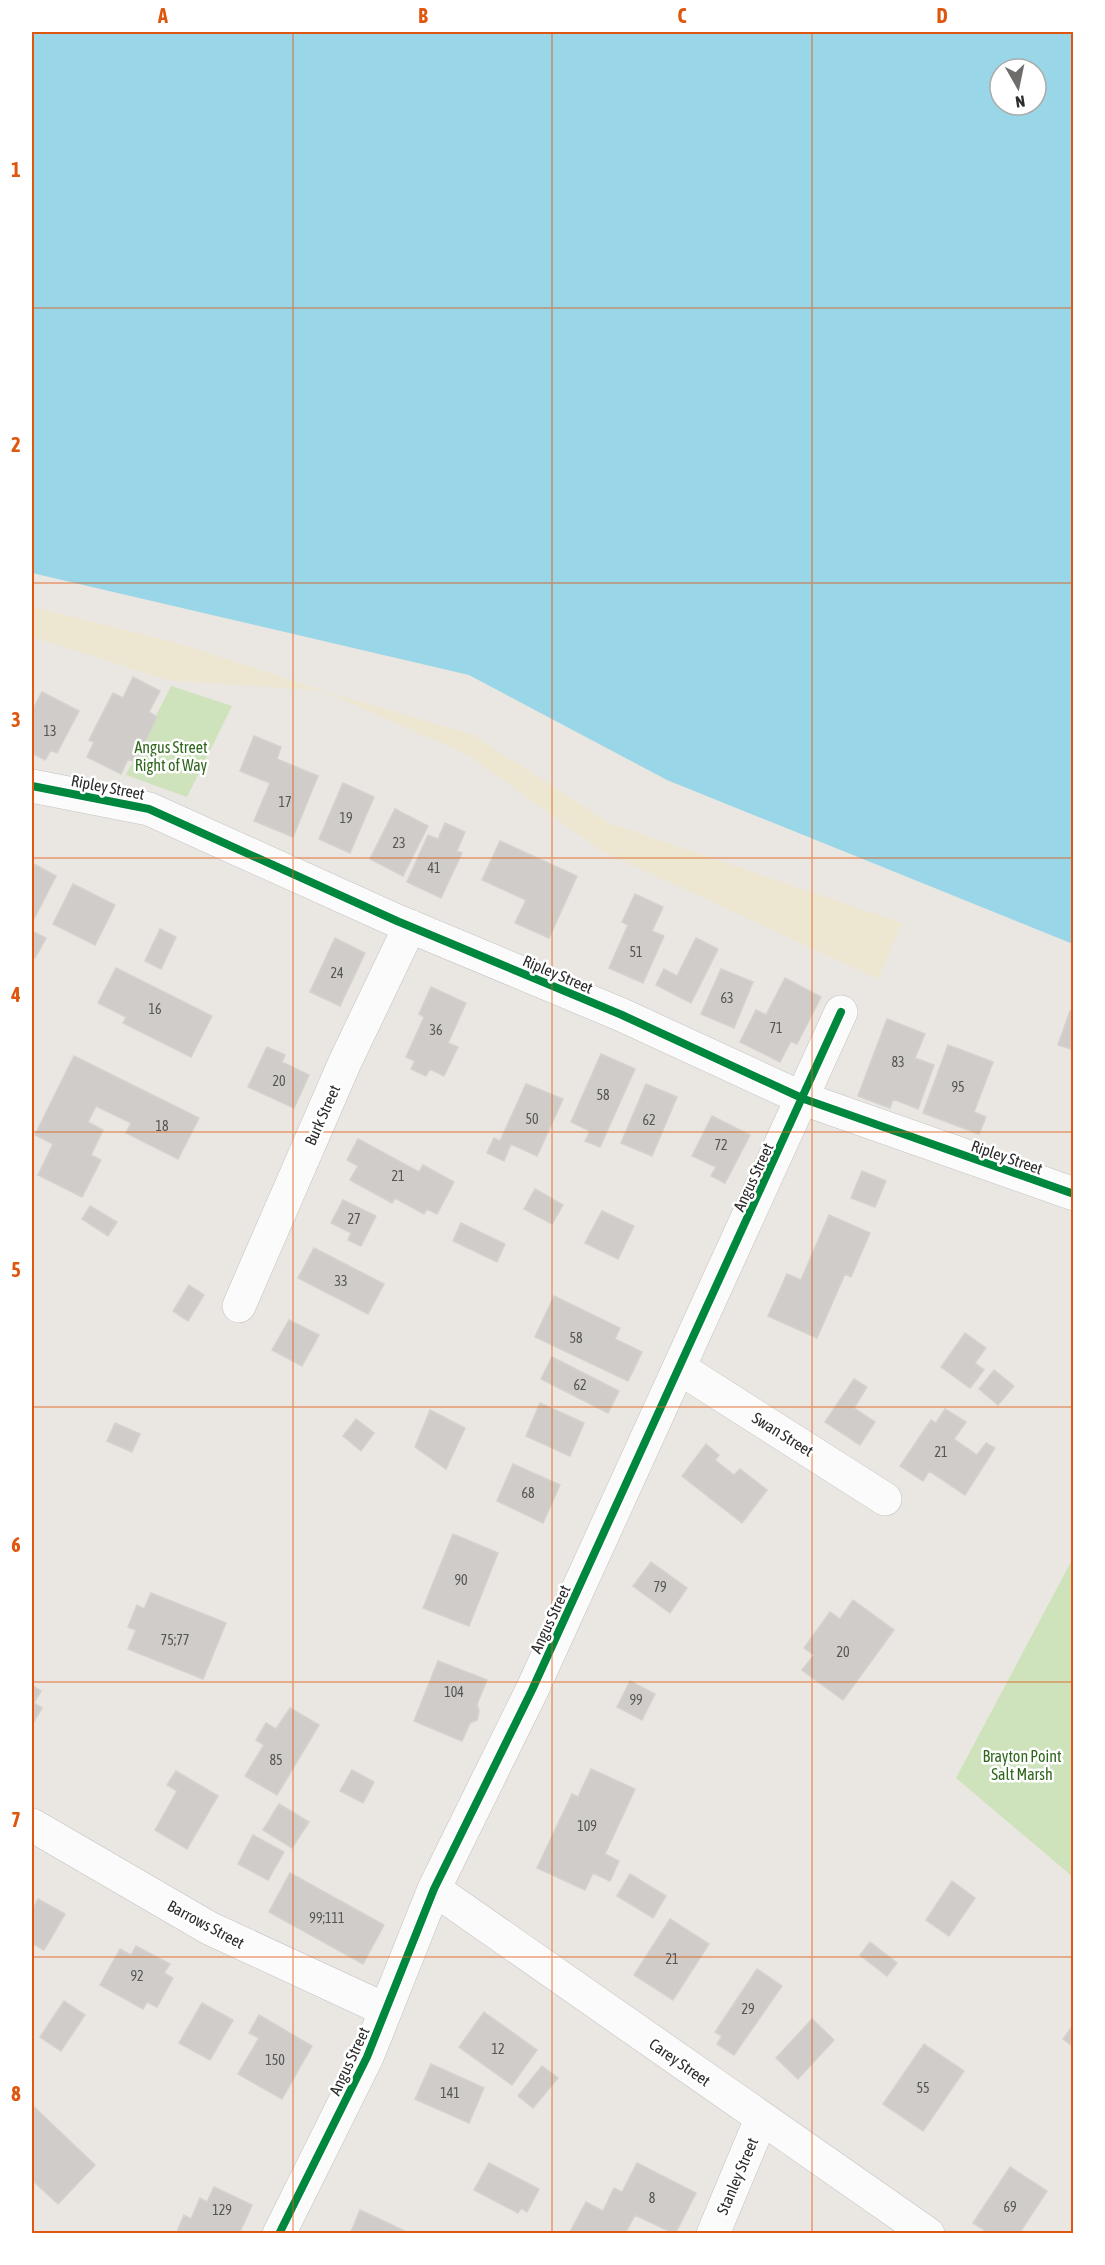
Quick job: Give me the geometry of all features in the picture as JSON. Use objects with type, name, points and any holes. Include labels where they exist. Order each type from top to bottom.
[{"type":"street","name":"Ripley Street","points":[[32,786],[149,808],[410,926],[622,1015],[804,1099],[1074,1194]]},
{"type":"street","name":"Burk Street","points":[[239,1306],[345,1062],[410,926]]},
{"type":"street","name":"Angus Street","points":[[279,2234],[367,2057],[434,1889],[532,1690],[681,1369],[804,1099],[841,1012]]},
{"type":"street","name":"Swan Street","points":[[681,1369],[885,1499]]},
{"type":"street","name":"Barrows Street","points":[[32,1825],[209,1928],[386,2010]]},
{"type":"street","name":"Carey Street","points":[[434,1889],[928,2234]]},
{"type":"street","name":"Stanley Street","points":[[713,2234],[761,2119]]},
{"type":"green space","name":"Angus Street Right of Way","points":[[171,686],[232,706],[187,797],[126,775]]},
{"type":"green space","name":"Brayton Point Salt Marsh","points":[[1073,1558],[1073,1877],[956,1778]]},
{"type":"sand","points":[[32,607],[184,645],[315,688],[473,735],[609,823],[902,923],[878,979],[600,850],[468,755],[323,691],[168,680],[32,637]]},
{"type":"water","points":[[32,32],[1073,32],[1073,944],[667,780],[469,675],[32,573]]},
{"type":"building","points":[[133,677],[160,691],[149,712],[157,717],[135,762],[128,759],[121,774],[87,757],[94,742],[89,740],[113,693],[123,698]]},
{"type":"building","points":[[42,692],[79,711],[57,753],[51,750],[45,760],[32,753],[32,711]]},
{"type":"building","points":[[254,736],[281,747],[277,759],[318,776],[293,837],[254,821],[270,783],[240,771]]},
{"type":"building","points":[[343,783],[374,797],[350,853],[319,839]]},
{"type":"building","points":[[395,809],[428,826],[403,876],[370,859]]},
{"type":"building","points":[[445,823],[465,832],[457,851],[462,853],[441,898],[407,882],[428,835],[438,839]]},
{"type":"building","points":[[500,841],[577,876],[549,938],[515,923],[526,900],[482,880]]},
{"type":"building","points":[[32,863],[56,876],[32,923]]},
{"type":"building","points":[[73,884],[115,905],[95,945],[53,924]]},
{"type":"building","points":[[635,894],[663,907],[652,931],[664,936],[643,983],[609,968],[628,925],[622,922]]},
{"type":"building","points":[[160,929],[176,937],[161,969],[145,961]]},
{"type":"building","points":[[32,931],[46,938],[35,958],[32,955]]},
{"type":"building","points":[[335,938],[365,953],[340,1006],[310,992]]},
{"type":"building","points":[[696,938],[718,949],[691,1003],[656,985],[664,969],[677,976]]},
{"type":"building","points":[[116,968],[212,1016],[191,1057],[123,1023],[126,1017],[98,1003]]},
{"type":"building","points":[[721,969],[753,982],[734,1028],[701,1014]]},
{"type":"building","points":[[785,978],[821,997],[797,1044],[791,1041],[780,1062],[740,1042],[756,1010],[766,1015]]},
{"type":"building","points":[[431,987],[466,1003],[448,1043],[458,1047],[444,1076],[430,1069],[426,1076],[411,1069],[415,1061],[406,1057],[424,1017],[419,1014]]},
{"type":"building","points":[[1070,1011],[1074,1012],[1074,1050],[1058,1045]]},
{"type":"building","points":[[887,1019],[925,1034],[915,1058],[934,1065],[918,1109],[893,1099],[890,1108],[858,1096]]},
{"type":"building","points":[[948,1045],[993,1062],[974,1112],[986,1117],[979,1134],[923,1113]]},
{"type":"building","points":[[267,1047],[285,1055],[282,1062],[309,1075],[294,1108],[248,1087]]},
{"type":"building","points":[[601,1054],[635,1069],[600,1147],[585,1141],[590,1131],[571,1122]]},
{"type":"building","points":[[74,1056],[199,1118],[178,1159],[126,1133],[131,1123],[96,1106],[88,1122],[103,1130],[91,1155],[101,1160],[82,1197],[38,1175],[53,1144],[35,1135]]},
{"type":"building","points":[[526,1084],[563,1099],[537,1156],[511,1144],[504,1161],[487,1153],[494,1138],[500,1141]]},
{"type":"building","points":[[646,1084],[677,1097],[652,1156],[621,1143]]},
{"type":"building","points":[[712,1116],[750,1135],[725,1183],[711,1176],[716,1167],[692,1156]]},
{"type":"building","points":[[358,1139],[419,1172],[423,1165],[454,1182],[437,1214],[427,1209],[424,1214],[395,1198],[392,1203],[350,1180],[358,1166],[347,1160]]},
{"type":"building","points":[[862,1171],[886,1181],[875,1207],[851,1198]]},
{"type":"building","points":[[535,1189],[563,1205],[552,1224],[524,1209]]},
{"type":"building","points":[[343,1200],[376,1216],[361,1246],[348,1240],[351,1233],[331,1223]]},
{"type":"building","points":[[90,1206],[117,1222],[108,1236],[82,1219]]},
{"type":"building","points":[[602,1211],[634,1226],[618,1259],[585,1243]]},
{"type":"building","points":[[829,1215],[870,1233],[851,1277],[845,1274],[817,1338],[768,1316],[787,1274],[801,1280]]},
{"type":"building","points":[[461,1223],[505,1244],[497,1262],[453,1241]]},
{"type":"building","points":[[314,1248],[384,1284],[368,1314],[298,1278]]},
{"type":"building","points":[[189,1285],[204,1295],[188,1321],[173,1311]]},
{"type":"building","points":[[554,1296],[620,1328],[615,1339],[642,1352],[628,1381],[535,1337]]},
{"type":"building","points":[[289,1320],[319,1335],[302,1366],[272,1350]]},
{"type":"building","points":[[965,1333],[986,1348],[975,1363],[984,1370],[970,1388],[941,1367]]},
{"type":"building","points":[[552,1357],[619,1391],[608,1413],[541,1379]]},
{"type":"building","points":[[994,1370],[1014,1386],[998,1405],[979,1389]]},
{"type":"building","points":[[854,1379],[867,1387],[854,1408],[875,1422],[860,1445],[825,1422]]},
{"type":"building","points":[[540,1403],[584,1423],[570,1456],[526,1436]]},
{"type":"building","points":[[945,1409],[966,1422],[954,1439],[977,1455],[986,1443],[995,1448],[965,1495],[929,1471],[923,1481],[900,1466],[931,1420],[936,1423]]},
{"type":"building","points":[[430,1410],[465,1428],[446,1469],[415,1447]]},
{"type":"building","points":[[356,1419],[374,1433],[361,1451],[343,1436]]},
{"type":"building","points":[[115,1423],[140,1434],[132,1452],[107,1441]]},
{"type":"building","points":[[706,1444],[719,1455],[715,1460],[734,1475],[740,1469],[767,1490],[742,1523],[682,1476]]},
{"type":"building","points":[[513,1464],[560,1485],[543,1523],[497,1501]]},
{"type":"building","points":[[453,1534],[498,1553],[469,1626],[423,1608]]},
{"type":"building","points":[[651,1562],[687,1588],[670,1613],[633,1586]]},
{"type":"building","points":[[151,1593],[226,1623],[203,1679],[128,1649],[136,1630],[128,1627],[137,1605],[144,1609]]},
{"type":"building","points":[[853,1600],[894,1630],[843,1700],[802,1670],[814,1655],[804,1648],[830,1612],[840,1619]]},
{"type":"building","points":[[438,1661],[487,1680],[477,1704],[479,1711],[477,1720],[470,1723],[462,1741],[414,1721]]},
{"type":"building","points":[[630,1681],[655,1694],[642,1720],[617,1707]]},
{"type":"building","points":[[32,1685],[41,1691],[34,1703],[42,1708],[32,1725]]},
{"type":"building","points":[[290,1708],[319,1725],[277,1795],[245,1776],[264,1745],[256,1740],[266,1723],[276,1729]]},
{"type":"building","points":[[591,1769],[635,1789],[605,1854],[619,1861],[610,1881],[593,1873],[585,1890],[537,1868],[572,1794],[578,1797]]},
{"type":"building","points":[[352,1770],[374,1782],[363,1803],[340,1791]]},
{"type":"building","points":[[176,1771],[218,1796],[187,1849],[155,1830],[177,1791],[167,1785]]},
{"type":"building","points":[[279,1804],[309,1822],[292,1848],[263,1830]]},
{"type":"building","points":[[253,1835],[284,1852],[268,1880],[238,1864]]},
{"type":"building","points":[[290,1873],[384,1925],[363,1964],[269,1912]]},
{"type":"building","points":[[630,1874],[666,1896],[653,1918],[617,1896]]},
{"type":"building","points":[[952,1881],[975,1898],[949,1936],[926,1920]]},
{"type":"building","points":[[38,1899],[65,1914],[44,1950],[32,1943],[32,1911]]},
{"type":"building","points":[[670,1919],[709,1944],[673,2000],[634,1975]]},
{"type":"building","points":[[870,1942],[897,1963],[887,1976],[860,1955]]},
{"type":"building","points":[[136,1946],[170,1964],[164,1973],[173,1978],[157,2007],[147,2002],[143,2009],[100,1985],[120,1949],[131,1955]]},
{"type":"building","points":[[757,1969],[782,1986],[734,2055],[717,2044],[722,2036],[715,2032]]},
{"type":"building","points":[[64,2001],[85,2015],[61,2051],[40,2037]]},
{"type":"building","points":[[202,2003],[233,2020],[210,2060],[179,2043]]},
{"type":"building","points":[[484,2012],[537,2050],[512,2085],[459,2047]]},
{"type":"building","points":[[259,2015],[312,2046],[282,2099],[238,2074],[259,2038],[249,2033]]},
{"type":"building","points":[[812,2019],[834,2040],[798,2079],[776,2058]]},
{"type":"building","points":[[1074,2024],[1074,2047],[1063,2039]]},
{"type":"building","points":[[924,2044],[964,2071],[923,2131],[883,2104]]},
{"type":"building","points":[[431,2064],[484,2088],[469,2123],[415,2099]]},
{"type":"building","points":[[542,2066],[558,2078],[533,2108],[518,2096]]},
{"type":"building","points":[[32,2105],[95,2165],[58,2204],[32,2180]]},
{"type":"building","points":[[489,2163],[539,2189],[527,2212],[521,2208],[518,2213],[474,2190]]},
{"type":"building","points":[[637,2163],[696,2193],[675,2234],[635,2215],[625,2234],[569,2234],[586,2202],[603,2211],[614,2188],[622,2192]]},
{"type":"building","points":[[1010,2167],[1047,2191],[1019,2234],[990,2234],[973,2223]]},
{"type":"building","points":[[214,2187],[252,2205],[239,2234],[176,2234],[184,2215],[191,2219],[200,2198],[207,2202]]},
{"type":"building","points":[[360,2210],[411,2234],[350,2234]]},
{"type":"cycle path","points":[[32,786],[149,809],[397,921],[622,1015],[804,1099],[1074,1194]]},
{"type":"cycle path","points":[[279,2234],[367,2057],[434,1889],[532,1690],[841,1012]]}]
